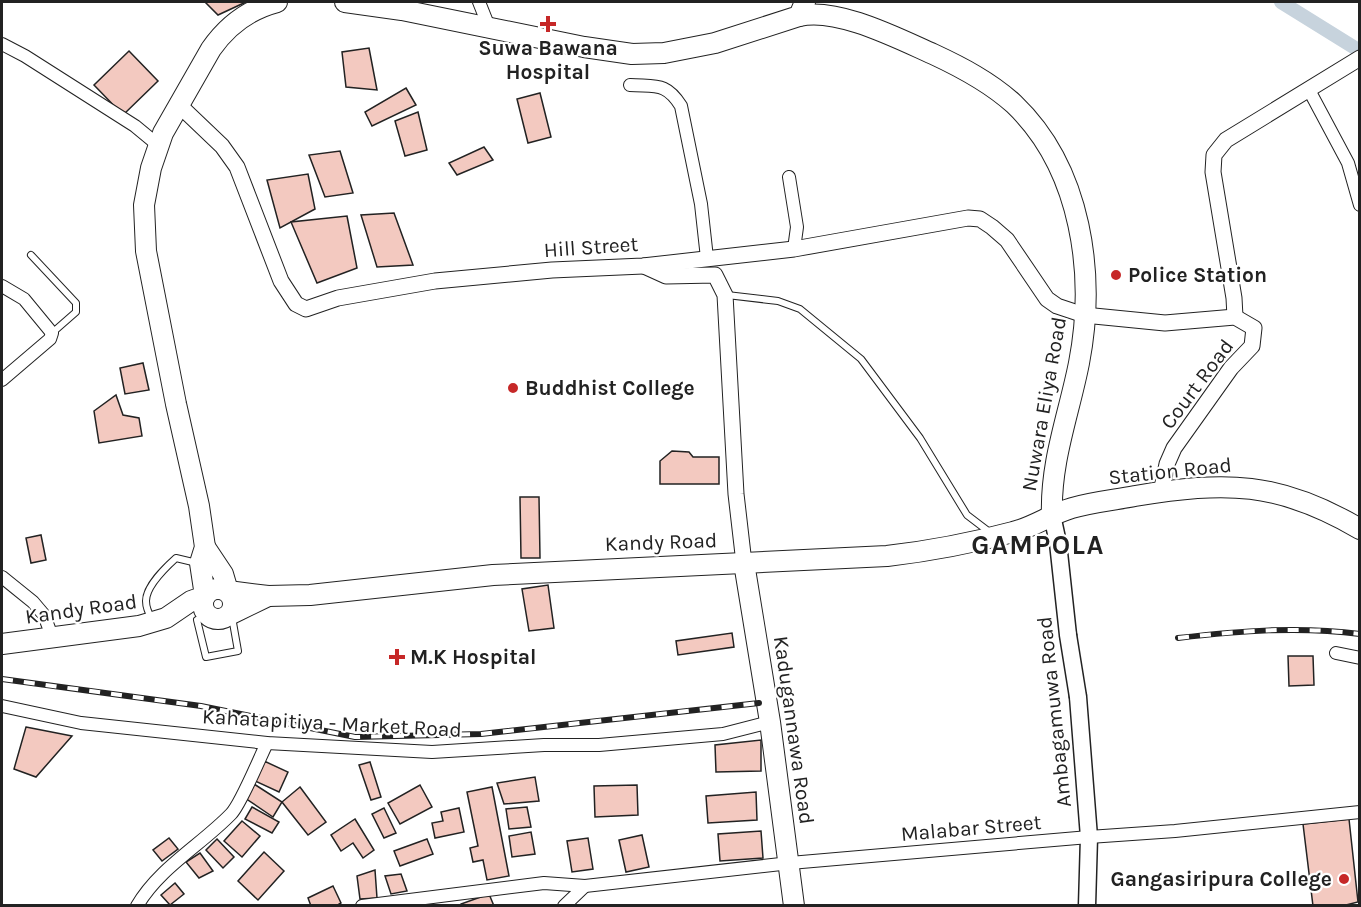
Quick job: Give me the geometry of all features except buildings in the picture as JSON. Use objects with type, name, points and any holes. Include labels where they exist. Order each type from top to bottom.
[{"type":"main road","points":[[202,555],[223,574],[233,602],[231,614],[221,619],[203,619],[205,596],[195,482],[176,404],[146,251],[144,205],[158,145],[178,104],[219,38],[248,14],[264,5],[277,2]]},
{"type":"main road","name":"Nuwara Eliya Road","points":[[345,2],[489,27],[611,52],[664,53],[715,43],[802,9],[856,22],[912,44],[974,75],[1007,98],[1023,113],[1047,146],[1068,190],[1083,253],[1086,282],[1079,363],[1052,480],[1052,515]]},
{"type":"main road","name":"Station Road","points":[[1052,515],[1073,507],[1161,492],[1227,486],[1276,492],[1306,501],[1359,528]]},
{"type":"main road","name":"Kandy Road","points":[[228,591],[268,596],[346,591],[493,575],[887,556],[933,550],[995,536],[1028,527],[1052,515]]},
{"type":"main road","name":"Ambagamuwa Road","points":[[1052,515],[1058,543],[1068,635],[1078,697],[1089,837],[1086,906]]},
{"type":"main road","name":"Kadugannawa Road","points":[[744,563],[770,722],[794,906]]},
{"type":"main road","points":[[205,596],[215,590],[228,591]]},
{"type":"main road","name":"Kandy Road","points":[[160,620],[191,601],[205,596]]},
{"type":"main road","name":"Kandy Road","points":[[231,614],[268,596]]},
{"type":"main road","name":"Kandy Road","points":[[2,644],[53,639],[160,620],[203,619]]},
{"type":"street","points":[[479,2],[489,27]]},
{"type":"street","points":[[2,44],[25,56],[135,126],[158,145]]},
{"type":"street","points":[[1235,317],[1234,298],[1213,172],[1214,155],[1226,140],[1359,58]]},
{"type":"street","points":[[630,85],[665,88],[674,95],[681,106],[701,204],[707,258]]},
{"type":"street","points":[[1308,90],[1348,163],[1359,205]]},
{"type":"street","name":"Hill Street","points":[[178,104],[222,146],[237,167],[281,281],[296,304],[306,309],[338,298],[435,281],[552,270],[643,266],[794,249],[968,218],[980,219],[1007,240],[1047,299],[1057,306],[1084,315]]},
{"type":"street","points":[[789,177],[797,227],[794,249]]},
{"type":"street","points":[[643,266],[666,276],[715,275],[725,295],[736,494],[744,563]]},
{"type":"street","points":[[2,286],[24,298],[52,333],[50,339],[2,380]]},
{"type":"street","name":"Court Road","points":[[1084,315],[1165,323],[1235,317],[1254,328],[1252,346],[1231,368],[1174,448],[1167,464],[1161,492]]},
{"type":"street","points":[[2,577],[33,602],[44,615],[53,639]]},
{"type":"street","points":[[1336,653],[1359,658]]},
{"type":"street","name":"Kahatapitiya - Market Road","points":[[2,706],[81,723],[267,743],[432,752],[544,745],[599,745],[723,734],[770,722]]},
{"type":"street","points":[[137,906],[144,894],[202,838],[233,813],[267,743]]},
{"type":"street","name":"Malabar Street","points":[[362,906],[544,883],[585,886],[789,863],[1197,829],[1359,812]]},
{"type":"street","points":[[564,906],[585,886]]},
{"type":"lane","points":[[31,255],[76,303],[76,312],[52,333]]},
{"type":"lane","points":[[725,295],[778,301],[800,309],[861,359],[920,438],[967,515],[995,536]]},
{"type":"lane","points":[[160,620],[145,603],[147,593],[167,566],[176,558],[202,555]]},
{"type":"lane","points":[[203,619],[206,657],[226,654],[238,651],[231,614]]},
{"type":"waterway","points":[[1281,2],[1360,51]]},
{"type":"railway","points":[[1178,638],[1269,630],[1314,630],[1360,634]]},
{"type":"railway","points":[[2,679],[201,706],[355,737],[481,734],[759,703]]},
{"type":"place","name":"Suwa Bawana Hospital","points":[[548,24]]},
{"type":"place","name":"Police Station","points":[[1116,275]]},
{"type":"place","name":"Buddhist College","points":[[513,388]]},
{"type":"place","name":"M.K Hospital","points":[[397,657]]},
{"type":"place","name":"Gangasiripura College","points":[[1344,879]]},
{"type":"district","name":"GAMPOLA","points":[[1038,545]]}]
